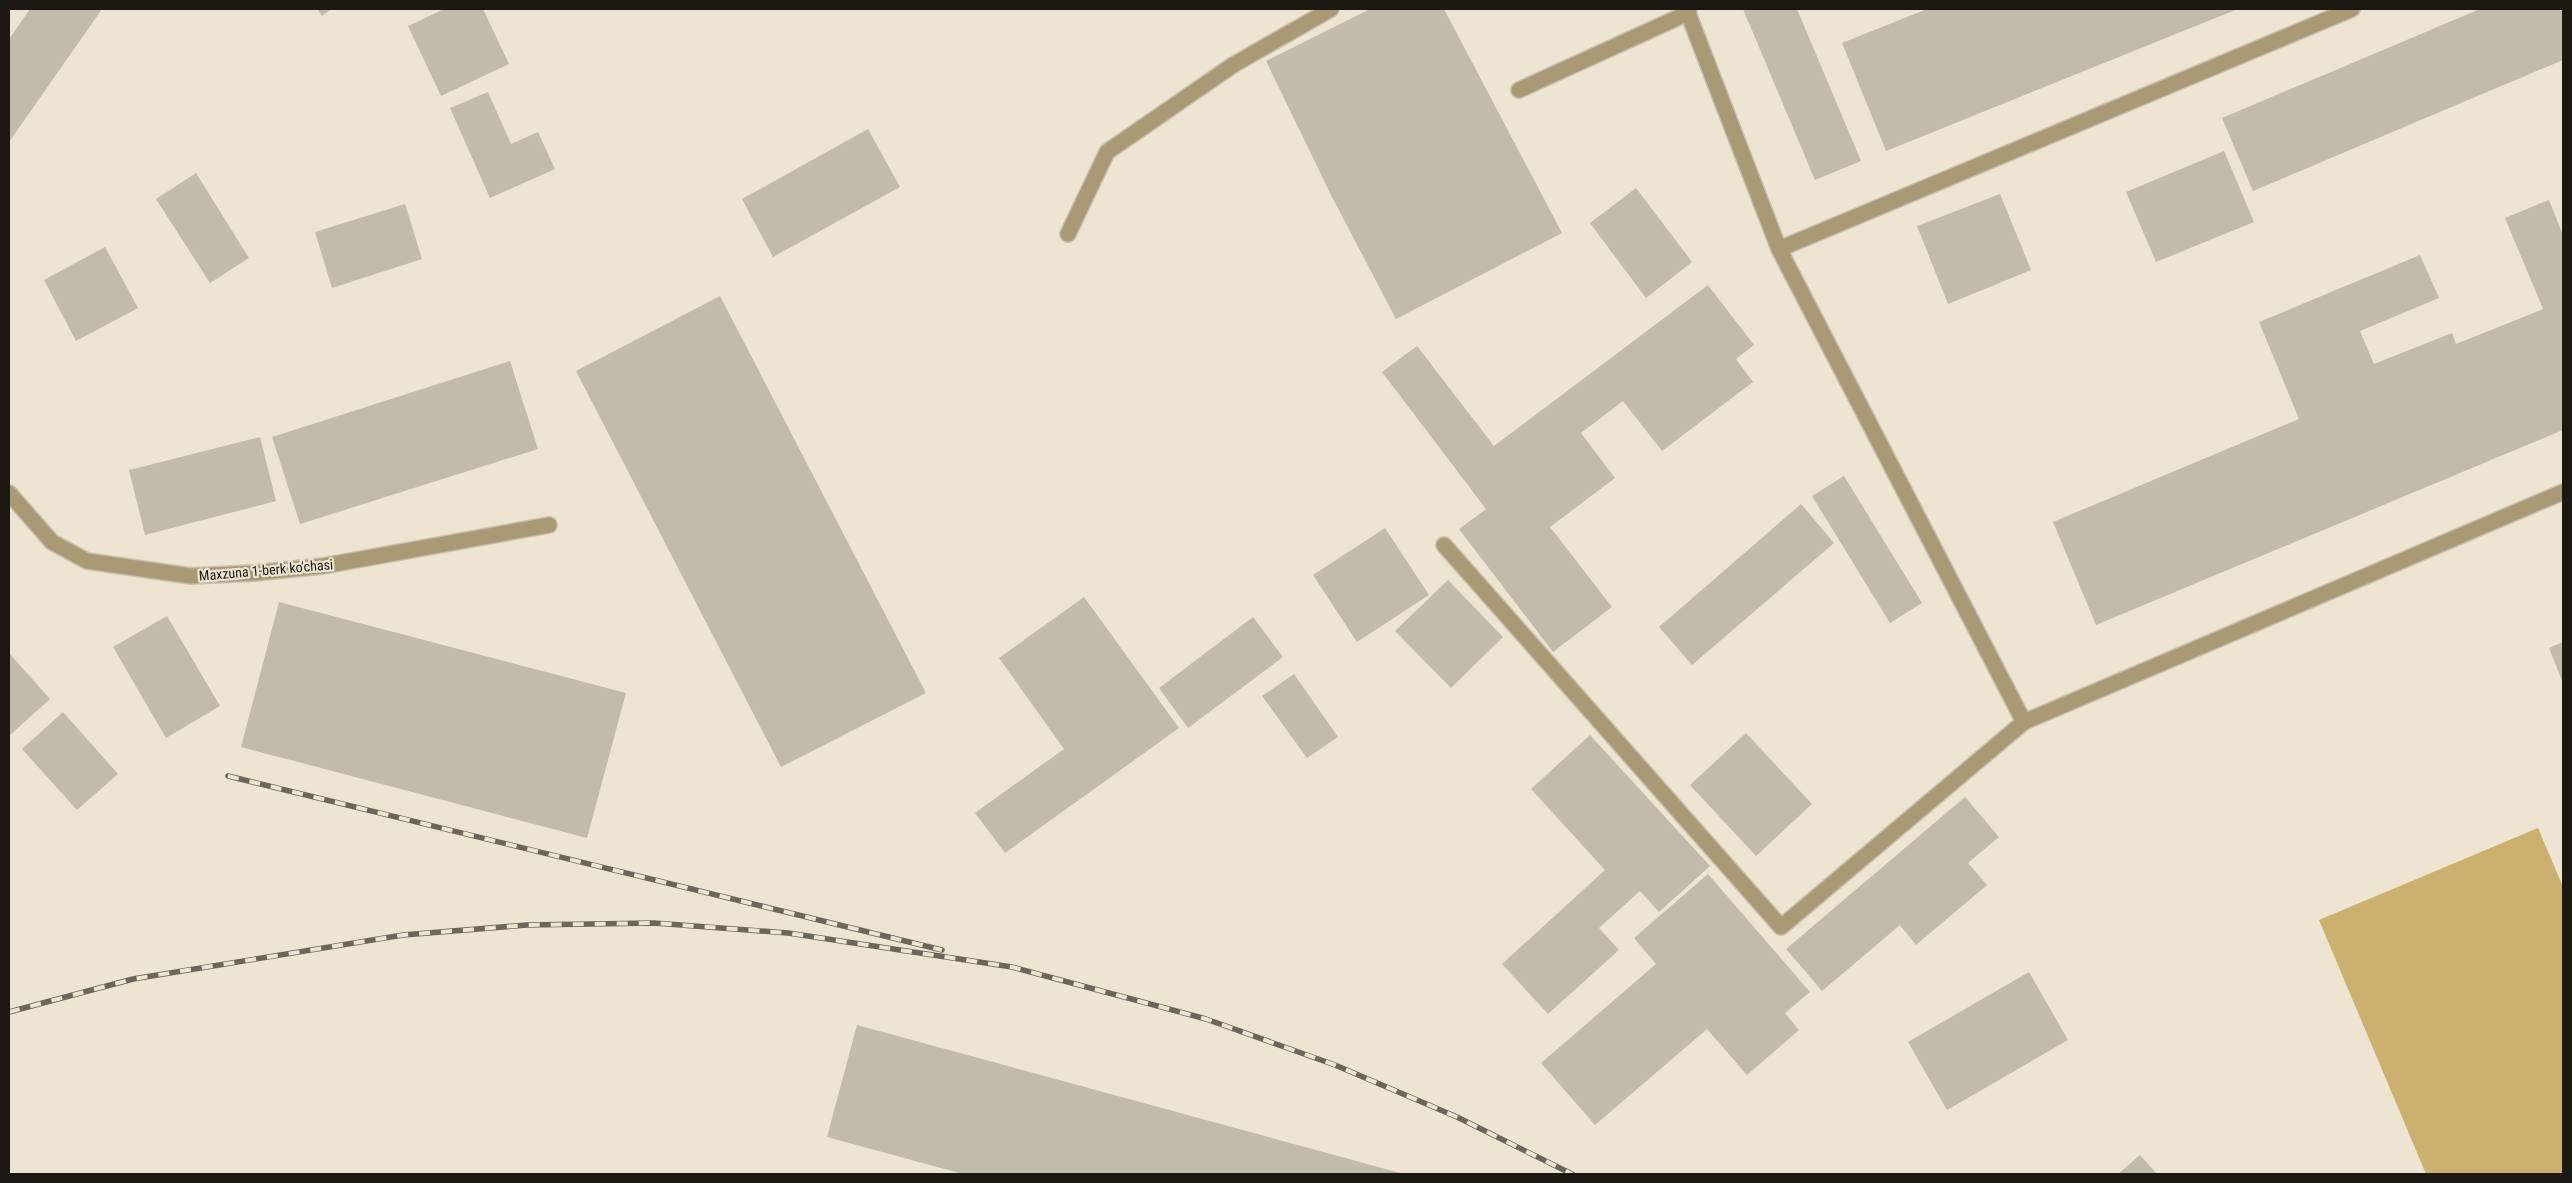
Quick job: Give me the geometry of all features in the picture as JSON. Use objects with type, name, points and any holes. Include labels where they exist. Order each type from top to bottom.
[{"type":"street","points":[[1068,234],[1107,152],[1233,65],[1331,9]]},
{"type":"street","points":[[1779,249],[2352,9]]},
{"type":"street","points":[[1519,90],[1688,11],[1779,249],[2024,722]]},
{"type":"street","points":[[1444,545],[1781,927],[2024,722],[2563,492]]},
{"type":"street","name":"Maxzuna 1-berk ko'chasi","points":[[9,493],[52,542],[87,561],[191,576],[254,573],[323,566],[549,525]]},
{"type":"shaded area","points":[[2538,828],[2563,887],[2563,1174],[2426,1174],[2319,920]]},
{"type":"building","points":[[30,9],[102,9],[9,142],[9,39]]},
{"type":"building","points":[[317,9],[331,9],[322,16]]},
{"type":"building","points":[[444,9],[483,9],[509,64],[441,96],[408,26]]},
{"type":"building","points":[[1370,9],[1444,9],[1562,233],[1396,319],[1331,195],[1266,61]]},
{"type":"building","points":[[1743,9],[1797,9],[1861,161],[1815,180]]},
{"type":"building","points":[[1927,9],[2238,9],[1886,151],[1842,43]]},
{"type":"building","points":[[2480,9],[2563,9],[2563,60],[2253,191],[2222,118]]},
{"type":"building","points":[[488,92],[511,144],[538,132],[555,169],[490,198],[450,108]]},
{"type":"building","points":[[868,129],[900,187],[773,257],[742,199]]},
{"type":"building","points":[[2224,151],[2254,222],[2156,262],[2126,192]]},
{"type":"building","points":[[196,173],[249,258],[210,283],[156,199]]},
{"type":"building","points":[[1636,188],[1692,262],[1646,298],[1590,223]]},
{"type":"building","points":[[2000,194],[2031,270],[1948,304],[1917,226]]},
{"type":"building","points":[[2549,200],[2563,235],[2563,430],[2096,625],[2053,522],[2299,419],[2259,322],[2420,255],[2439,298],[2360,331],[2374,364],[2452,333],[2456,344],[2543,309],[2505,218]]},
{"type":"building","points":[[405,204],[422,259],[332,288],[315,232]]},
{"type":"building","points":[[105,247],[138,308],[76,341],[44,280]]},
{"type":"building","points":[[1708,285],[1754,345],[1736,359],[1753,382],[1662,451],[1623,401],[1581,433],[1615,478],[1550,527],[1612,607],[1553,652],[1459,529],[1486,509],[1382,372],[1417,346],[1494,446]]},
{"type":"building","points":[[720,296],[926,693],[781,767],[576,371]]},
{"type":"building","points":[[510,361],[538,449],[300,524],[272,437]]},
{"type":"building","points":[[260,437],[276,501],[145,535],[129,470]]},
{"type":"building","points":[[1844,476],[1922,603],[1890,623],[1812,496]]},
{"type":"building","points":[[1801,504],[1834,543],[1692,665],[1659,627]]},
{"type":"building","points":[[1385,528],[1429,595],[1357,642],[1313,575]]},
{"type":"building","points":[[1448,580],[1503,637],[1451,688],[1395,631]]},
{"type":"building","points":[[1084,597],[1179,728],[1005,853],[975,813],[1064,749],[999,658]]},
{"type":"building","points":[[279,602],[626,693],[587,838],[241,747]]},
{"type":"building","points":[[167,616],[220,706],[166,738],[113,647]]},
{"type":"building","points":[[1253,617],[1283,657],[1188,728],[1159,688]]},
{"type":"building","points":[[2563,642],[2563,683],[2549,648]]},
{"type":"building","points":[[9,653],[50,699],[10,735],[9,734]]},
{"type":"building","points":[[1294,674],[1338,737],[1307,758],[1262,696]]},
{"type":"building","points":[[63,712],[118,774],[77,810],[22,749]]},
{"type":"building","points":[[1746,733],[1812,804],[1756,856],[1690,785]]},
{"type":"building","points":[[1590,735],[1710,866],[1659,912],[1640,891],[1599,928],[1619,950],[1548,1014],[1502,964],[1605,870],[1531,789]]},
{"type":"building","points":[[1965,797],[1999,837],[1968,863],[1987,885],[1916,945],[1900,925],[1822,991],[1786,949]]},
{"type":"building","points":[[1708,874],[1810,992],[1785,1013],[1799,1030],[1747,1075],[1707,1029],[1595,1125],[1541,1063],[1656,964],[1634,938]]},
{"type":"building","points":[[2029,972],[2068,1040],[1947,1110],[1908,1042]]},
{"type":"building","points":[[857,1025],[1404,1174],[963,1174],[827,1137]]},
{"type":"building","points":[[2140,1155],[2157,1174],[2118,1174]]},
{"type":"railway","points":[[228,776],[942,950]]},
{"type":"railway","points":[[9,1012],[133,979],[403,935],[527,925],[654,923],[788,933],[1012,967],[1206,1019],[1335,1065],[1457,1117],[1572,1174]]}]
